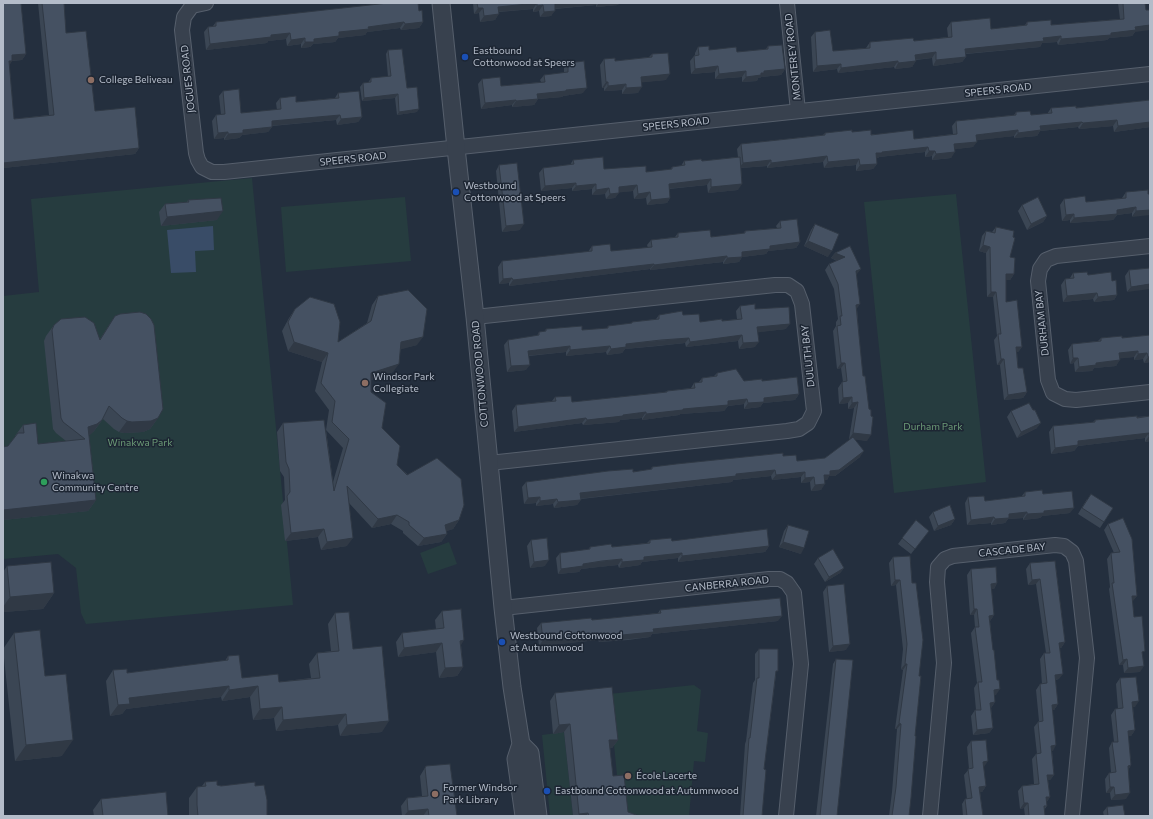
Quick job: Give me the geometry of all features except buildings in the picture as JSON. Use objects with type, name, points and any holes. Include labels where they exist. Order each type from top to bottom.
[{"type":"street","name":"JOGUES ROAD","points":[[202,167],[196,153],[182,30],[184,17],[192,6],[206,3]]},
{"type":"street","name":"COTTONWOOD ROAD","points":[[441,3],[475,317],[503,608],[512,687],[521,744],[516,759],[524,816]]},
{"type":"street","name":"MONTEREY ROAD","points":[[787,3],[798,111]]},
{"type":"street","name":"SPEERS ROAD","points":[[202,167],[212,172],[224,172],[1150,74]]},
{"type":"street","name":"DURHAM BAY","points":[[1150,246],[1056,256],[1046,260],[1040,269],[1038,281],[1048,380],[1053,393],[1065,399],[1076,400],[1150,392]]},
{"type":"street","name":"DULUTH BAY","points":[[475,317],[775,285],[788,285],[797,291],[802,304],[814,411],[808,423],[799,429],[787,431],[489,463]]},
{"type":"street","name":"CASCADE BAY","points":[[930,816],[944,662],[937,582],[938,567],[945,559],[953,556],[1055,545],[1064,546],[1072,552],[1076,561],[1087,658],[1072,816]]},
{"type":"street","name":"CANBERRA ROAD","points":[[503,608],[769,579],[780,579],[788,583],[794,593],[801,664],[786,816]]},
{"type":"street","name":"COTTONWOOD ROAD","points":[[521,744],[530,753],[538,816]]},
{"type":"green space","name":"Winakwa Park","points":[[252,178],[293,605],[86,624],[81,613],[76,568],[58,554],[3,559],[3,296],[39,292],[31,199]]},
{"type":"green space","name":"Durham Park","points":[[956,194],[986,482],[894,493],[864,202]]},
{"type":"green space","points":[[405,197],[411,261],[286,272],[281,207]]},
{"type":"green space","points":[[449,542],[457,564],[428,574],[420,553]]},
{"type":"green space","points":[[694,685],[701,690],[697,731],[708,733],[705,762],[694,761],[689,816],[621,816],[609,694]]},
{"type":"green space","points":[[564,732],[573,816],[550,816],[542,735]]},
{"type":"water","points":[[213,226],[214,250],[195,251],[196,272],[171,273],[167,230]]},
{"type":"place","name":"Eastbound Cottonwood at Speers","points":[[465,57]]},
{"type":"place","name":"College Beliveau","points":[[91,80]]},
{"type":"place","name":"Westbound Cottonwood at Speers","points":[[456,192]]},
{"type":"place","name":"Windsor Park Collegiate","points":[[365,383]]},
{"type":"place","name":"Winakwa Community Centre","points":[[44,482]]},
{"type":"place","name":"Westbound Cottonwood at Autumnwood","points":[[502,642]]},
{"type":"place","name":"École Lacerte","points":[[628,776]]},
{"type":"place","name":"Eastbound Cottonwood at Autumnwood","points":[[547,791]]},
{"type":"place","name":"Former Windsor Park Library","points":[[435,794]]}]
